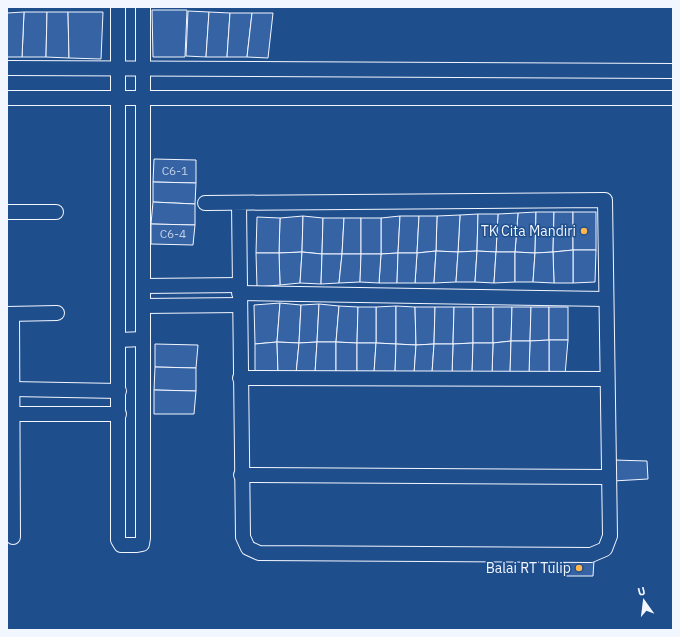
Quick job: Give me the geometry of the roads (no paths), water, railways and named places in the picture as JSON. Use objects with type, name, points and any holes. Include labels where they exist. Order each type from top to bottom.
[{"type":"street","points":[[118,7],[118,540],[121,545],[142,544],[143,538],[143,7]]},
{"type":"street","points":[[7,68],[673,71]]},
{"type":"street","points":[[7,98],[673,98]]},
{"type":"street","points":[[205,203],[239,204],[605,200],[610,536],[605,548],[591,555],[260,553],[248,548],[243,537],[241,475],[239,204]]},
{"type":"street","points":[[7,212],[56,212]]},
{"type":"street","points":[[142,286],[240,294],[606,299]]},
{"type":"street","points":[[143,306],[240,294]]},
{"type":"street","points":[[13,537],[10,488],[11,402],[9,314],[57,313]]},
{"type":"street","points":[[119,340],[143,339]]},
{"type":"street","points":[[240,378],[607,379]]},
{"type":"street","points":[[11,402],[119,391]]},
{"type":"street","points":[[11,402],[118,414]]},
{"type":"street","points":[[241,475],[608,477]]},
{"type":"place","name":"TK Cita Mandiri","points":[[584,231]]},
{"type":"place","name":"Balai RT Tulip","points":[[579,568]]}]
